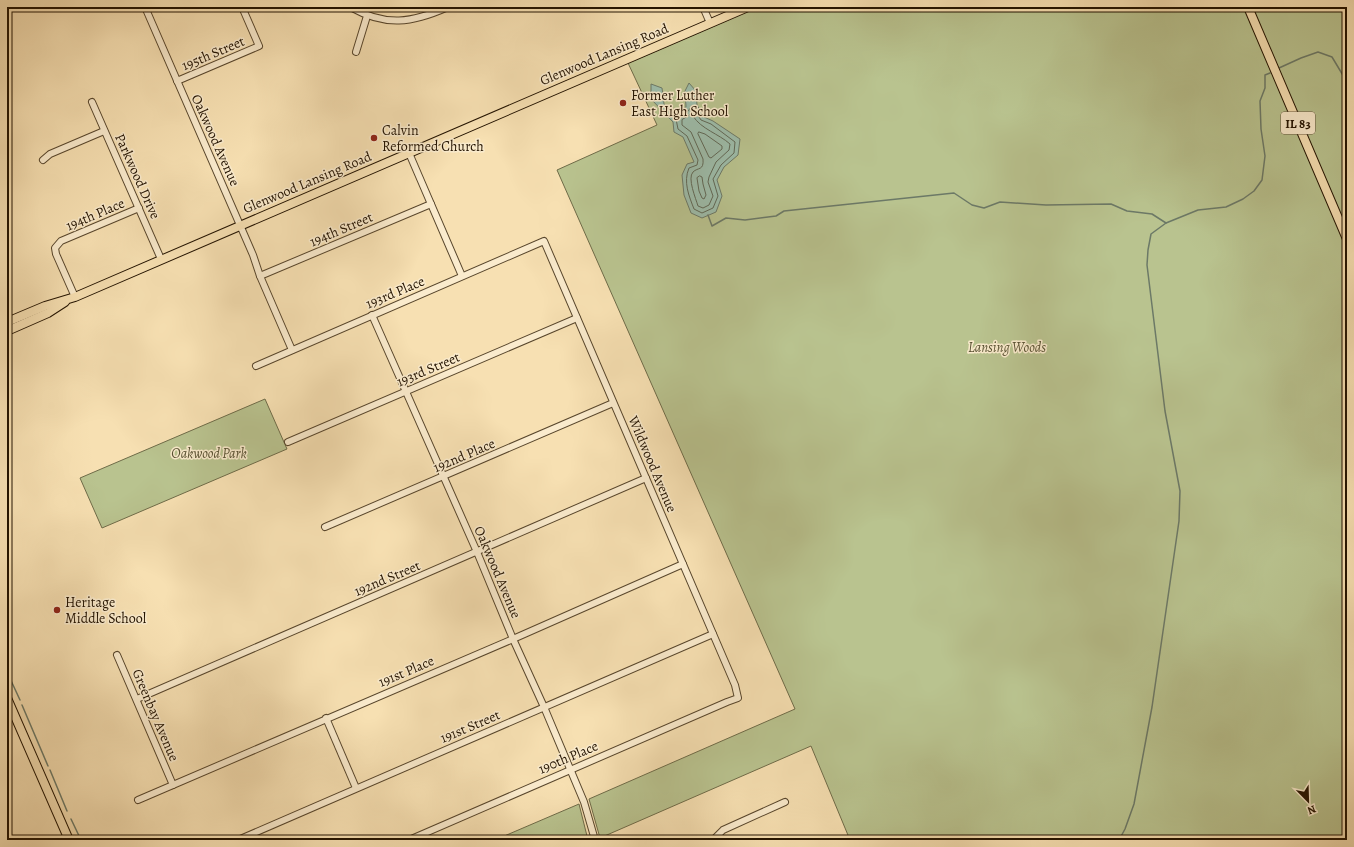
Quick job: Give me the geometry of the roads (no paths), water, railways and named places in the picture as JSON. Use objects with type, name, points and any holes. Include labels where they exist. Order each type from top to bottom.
[{"type":"main road","name":"Glenwood Lansing Road","points":[[7,322],[45,306],[75,296],[748,7]]},
{"type":"main road","name":"IL 83","points":[[1248,7],[1347,239]]},
{"type":"main road","name":"Glenwood Lansing Road","points":[[7,331],[48,313],[75,296]]},
{"type":"main road","points":[[7,698],[69,840]]},
{"type":"street","name":"Oakwood Avenue","points":[[145,7],[253,255],[260,276],[292,350]]},
{"type":"street","name":"195th Street","points":[[177,81],[259,46],[242,7]]},
{"type":"street","points":[[350,7],[367,16],[394,21],[425,16],[448,7]]},
{"type":"street","points":[[703,7],[710,23]]},
{"type":"street","points":[[356,52],[367,16]]},
{"type":"street","name":"Parkwood Drive","points":[[92,102],[161,259]]},
{"type":"street","points":[[43,160],[50,154],[104,130]]},
{"type":"street","points":[[409,153],[462,276]]},
{"type":"street","name":"194th Street","points":[[260,276],[431,204]]},
{"type":"street","name":"194th Place","points":[[75,296],[56,254],[55,248],[61,241],[139,208]]},
{"type":"street","name":"193rd Place","points":[[256,366],[544,241]]},
{"type":"street","name":"Wildwood Avenue","points":[[544,241],[735,685],[738,698]]},
{"type":"street","name":"Oakwood Avenue","points":[[372,315],[544,707],[584,802],[595,840]]},
{"type":"street","name":"193rd Street","points":[[288,442],[577,318]]},
{"type":"street","name":"192nd Place","points":[[325,527],[613,404]]},
{"type":"street","name":"192nd Street","points":[[137,699],[646,478]]},
{"type":"street","name":"191st Place","points":[[138,800],[513,639],[683,564]]},
{"type":"street","name":"191st Street","points":[[238,840],[713,634]]},
{"type":"street","name":"Greenbay Avenue","points":[[117,655],[173,785]]},
{"type":"street","name":"190th Place","points":[[409,840],[738,698]]},
{"type":"street","points":[[326,718],[356,788]]},
{"type":"street","points":[[713,840],[723,830],[784,802]]},
{"type":"water","points":[[689,83],[696,91],[697,105],[704,117],[713,121],[740,139],[738,155],[724,167],[717,180],[722,196],[716,212],[702,218],[691,213],[684,195],[682,175],[687,164],[694,162],[683,137],[674,132],[673,122],[651,99],[651,84],[662,88],[664,104],[674,114],[686,107],[685,91]]},
{"type":"waterway","points":[[1279,68],[1318,52],[1332,57],[1347,82]]},
{"type":"waterway","points":[[1119,840],[1125,829],[1134,804],[1152,707],[1179,521],[1180,491],[1165,411],[1147,265],[1151,234],[1166,223],[1198,210],[1226,207],[1243,199],[1254,191],[1262,180],[1265,156],[1261,129],[1260,101],[1265,88],[1265,75],[1270,73]]},
{"type":"waterway","points":[[708,215],[712,226],[726,218],[745,220],[776,216],[784,211],[954,193],[972,205],[984,208],[1000,202],[1046,205],[1111,204],[1127,211],[1152,214],[1166,223]]},
{"type":"waterway","points":[[7,672],[20,700]]},
{"type":"waterway","points":[[22,705],[48,766]]},
{"type":"waterway","points":[[50,770],[67,811]]},
{"type":"waterway","points":[[71,819],[81,840]]},
{"type":"place","name":"Former Luther East High School","points":[[623,103]]},
{"type":"place","name":"Calvin Reformed Church","points":[[374,138]]},
{"type":"place","name":"Heritage Middle School","points":[[57,610]]},
{"type":"park label","name":"Lansing Woods","points":[[1007,347]]},
{"type":"park label","name":"Oakwood Park","points":[[209,453]]}]
